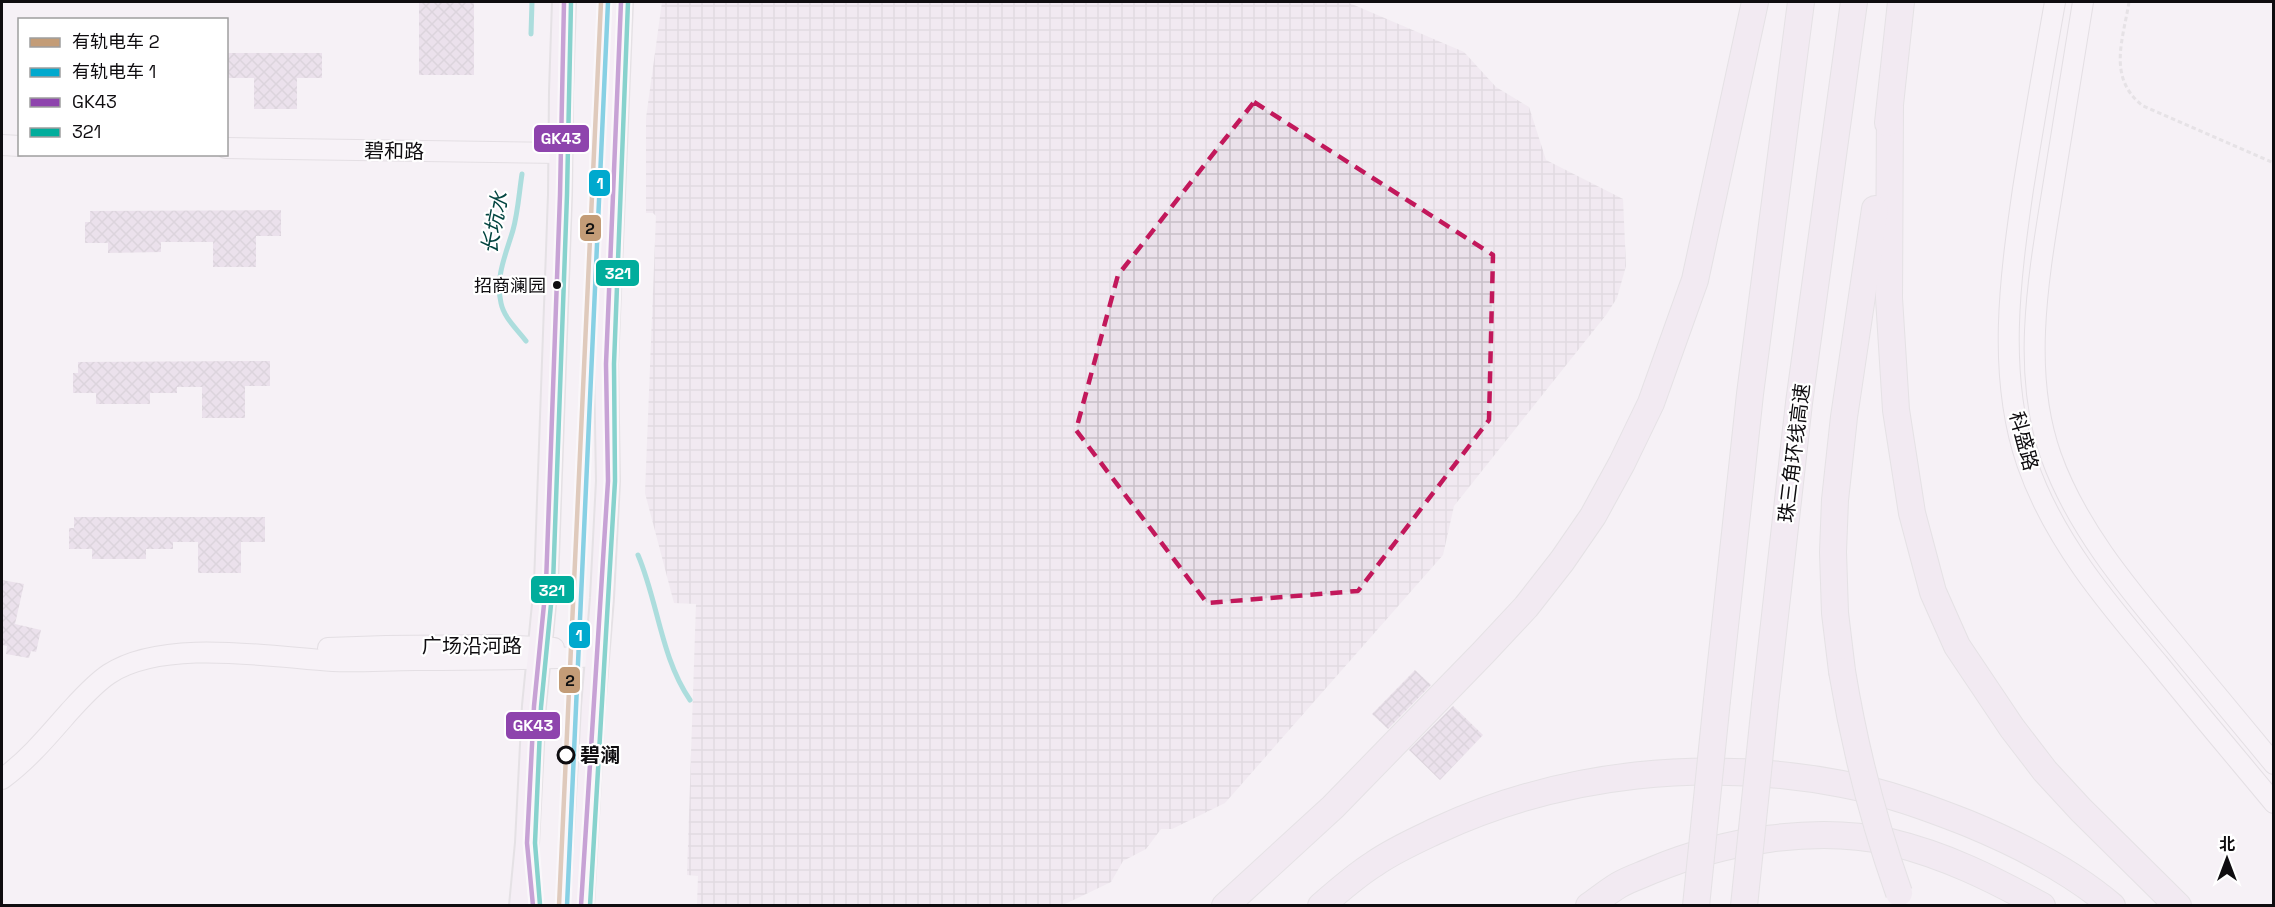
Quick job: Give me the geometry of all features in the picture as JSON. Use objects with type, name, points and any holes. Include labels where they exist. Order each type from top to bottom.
[{"type":"highway","points":[[1225,906],[1333,807],[1483,653],[1533,598],[1593,516],[1651,403],[1695,280],[1755,2]]},
{"type":"highway","points":[[1696,906],[1752,383],[1801,2]]},
{"type":"highway","name":"珠三角环线高速","points":[[1744,906],[1799,402],[1854,2]]},
{"type":"highway","points":[[1901,2],[1890,107],[1844,417],[1835,500],[1833,552],[1842,671],[1851,728],[1864,784],[1902,899]]},
{"type":"highway","points":[[1890,107],[1888,288],[1896,410],[1912,513],[1933,592],[1944,622],[1957,646],[2012,728],[2045,771],[2178,906]]},
{"type":"highway","points":[[1321,906],[1376,862],[1410,843],[1458,821],[1506,803],[1561,788],[1626,776],[1702,771],[1775,774],[1843,784],[1919,804],[2001,837],[2066,873],[2112,906]]},
{"type":"highway","points":[[1589,906],[1621,884],[1674,861],[1725,846],[1785,838],[1842,836],[1890,842],[1941,857],[1987,875],[2042,906]]},
{"type":"main road","points":[[521,906],[546,584],[564,2]]},
{"type":"main road","points":[[582,903],[608,481],[606,364],[621,2]]},
{"type":"main road","points":[[527,843],[533,906]]},
{"type":"street","name":"科盛路","points":[[2055,2],[2016,242],[2008,320],[2016,418],[2027,463],[2048,510],[2097,590],[2274,803]]},
{"type":"street","name":"科盛路","points":[[2083,2],[2040,266],[2035,316],[2035,365],[2039,404],[2050,455],[2071,499],[2117,575],[2274,764]]},
{"type":"street","points":[[2,145],[18,146]]},
{"type":"street","name":"碧和路","points":[[228,148],[561,153]]},
{"type":"street","name":"广场沿河路","points":[[2,779],[35,750],[84,696],[108,674],[130,663],[172,655],[206,653],[287,656],[334,647],[597,656]]},
{"type":"path","points":[[2129,2],[2120,64],[2121,75],[2132,97],[2143,106],[2274,163]]},
{"type":"highlighted area","points":[[1254,102],[1493,255],[1489,420],[1358,591],[1207,603],[1076,430],[1118,275]]},
{"type":"shaded area","points":[[662,2],[1347,2],[1464,52],[1496,87],[1529,107],[1546,160],[1623,199],[1626,266],[1617,298],[1606,315],[1454,506],[1443,555],[1225,803],[1172,829],[1161,829],[1146,849],[1123,861],[1111,882],[1063,905],[697,905],[698,876],[687,875],[696,604],[674,603],[645,493],[656,216],[653,213],[646,213],[646,118]]},
{"type":"building","points":[[419,2],[474,2],[474,75],[419,75]]},
{"type":"building","points":[[228,53],[322,53],[322,78],[297,78],[297,109],[254,109],[254,78],[228,78]]},
{"type":"building","points":[[281,210],[281,236],[256,236],[256,267],[213,267],[213,242],[161,242],[161,252],[108,253],[108,243],[85,243],[85,222],[90,222],[90,211]]},
{"type":"building","points":[[270,361],[270,386],[245,386],[245,418],[202,418],[202,387],[177,387],[177,393],[150,393],[150,404],[96,404],[96,393],[73,393],[73,373],[78,373],[78,362]]},
{"type":"building","points":[[74,517],[265,517],[265,542],[241,542],[241,573],[198,573],[198,542],[173,542],[173,549],[146,549],[146,559],[92,559],[92,549],[69,549],[69,528],[74,528]]},
{"type":"building","points":[[2,580],[24,584],[15,624],[41,630],[36,652],[31,651],[29,658],[6,654],[7,646],[2,645]]},
{"type":"building","points":[[1415,670],[1431,685],[1388,729],[1372,714]]},
{"type":"building","points":[[1453,706],[1483,735],[1440,780],[1409,750]]},
{"type":"waterway","name":"长坑水","points":[[531,34],[532,2]]},
{"type":"waterway","name":"长坑水","points":[[522,174],[515,223],[499,284],[505,314],[526,341]]},
{"type":"waterway","name":"长坑水","points":[[638,555],[672,666],[690,700]]},
{"type":"tram line","name":"2","points":[[559,906],[601,2]]},
{"type":"tram line","name":"1","points":[[567,906],[608,2]]},
{"type":"transit line","name":"GK43","points":[[533,906],[527,843],[534,706],[546,584],[560,195],[564,2]]},
{"type":"transit line","name":"321","points":[[540,905],[535,843],[541,707],[553,584],[567,195],[571,2]]},
{"type":"transit line","name":"GK43","points":[[581,906],[608,481],[606,364],[621,2]]},
{"type":"transit line","name":"321","points":[[590,906],[615,481],[614,364],[628,2]]},
{"type":"place","name":"招商澜园","points":[[557,285]]},
{"type":"place","name":"碧澜","points":[[566,755]]}]
